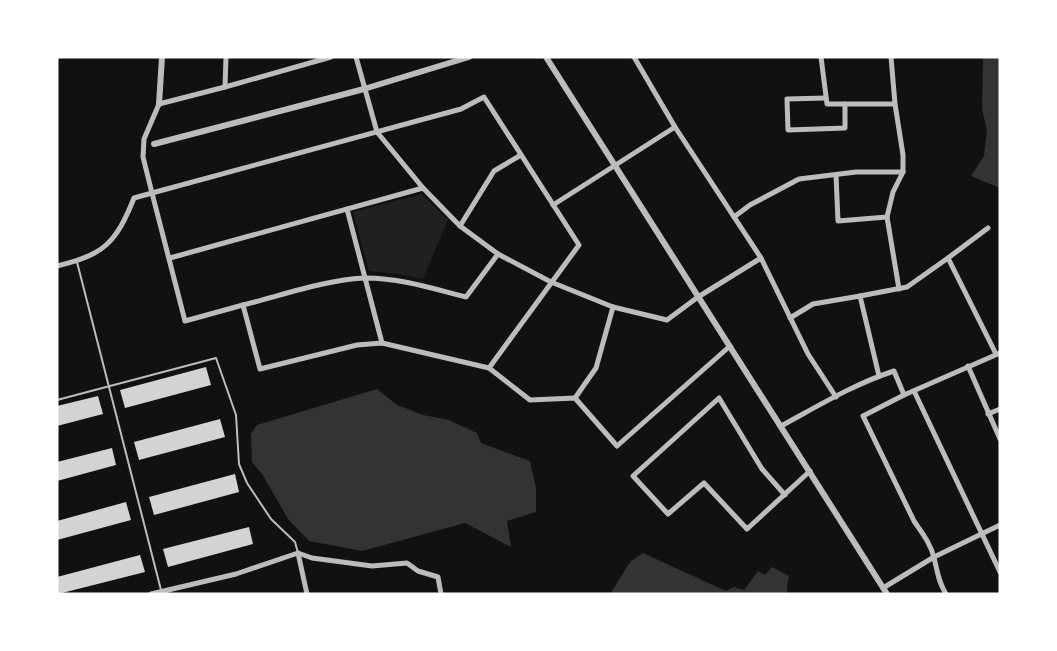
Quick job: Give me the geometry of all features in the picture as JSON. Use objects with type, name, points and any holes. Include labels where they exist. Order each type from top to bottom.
[{"type":"street","points":[[162,57],[159,104],[144,139],[143,157],[185,321],[339,281],[366,278],[419,285],[466,297],[498,254]]},
{"type":"street","points":[[225,87],[226,57]]},
{"type":"street","points":[[159,104],[331,57]]},
{"type":"street","points":[[356,57],[377,132],[423,188],[460,226],[498,254],[551,282],[612,307],[667,320],[698,297],[760,258]]},
{"type":"street","points":[[154,144],[364,89],[470,57]]},
{"type":"street","points":[[546,57],[885,591],[934,557],[1000,525]]},
{"type":"street","points":[[634,57],[675,127],[760,258],[808,354],[836,397]]},
{"type":"street","points":[[821,57],[827,104],[895,104]]},
{"type":"street","points":[[891,57],[903,155],[903,172],[893,192],[888,217],[899,289]]},
{"type":"street","points":[[57,266],[85,260],[109,244],[124,224],[134,198],[461,109],[484,97],[579,245],[489,368]]},
{"type":"street","points":[[826,98],[787,99],[788,130],[845,129],[845,104]]},
{"type":"street","points":[[553,205],[675,127]]},
{"type":"street","points":[[460,226],[494,171],[521,155]]},
{"type":"street","points":[[735,217],[750,205],[799,179],[856,172],[903,172]]},
{"type":"street","points":[[836,175],[837,221],[888,217]]},
{"type":"street","points":[[170,258],[423,188]]},
{"type":"street","points":[[347,208],[382,343]]},
{"type":"street","points":[[790,318],[813,304],[907,287],[988,228]]},
{"type":"street","points":[[946,594],[938,579],[934,557],[925,536],[914,521],[863,416],[904,395],[998,354],[948,258]]},
{"type":"street","points":[[860,296],[879,376]]},
{"type":"street","points":[[243,305],[260,369],[357,345],[382,343],[489,368],[530,400],[575,398]]},
{"type":"street","points":[[575,398],[596,368],[612,307]]},
{"type":"street","points":[[575,398],[617,446],[730,346]]},
{"type":"street","points":[[968,366],[1000,439]]},
{"type":"street","points":[[781,426],[879,376],[894,371],[904,395]]},
{"type":"street","points":[[914,391],[1000,572]]},
{"type":"street","points":[[785,495],[762,469],[719,398],[633,476],[669,514],[704,483],[747,529],[785,495],[810,471]]},
{"type":"street","points":[[988,414],[1000,409]]},
{"type":"street","points":[[298,553],[307,594]]},
{"type":"street","points":[[151,594],[236,574],[298,553],[312,558],[372,566],[407,564],[418,571],[438,577],[441,594]]},
{"type":"lane","points":[[77,261],[162,591]]},
{"type":"lane","points":[[57,400],[110,384],[216,358],[236,416],[239,464],[271,519],[295,542],[298,553]]},
{"type":"shaded area","points":[[983,57],[1000,57],[1000,188],[971,176],[984,156],[987,130],[982,109]]},
{"type":"shaded area","points":[[422,194],[448,220],[423,279],[369,271],[353,212]]},
{"type":"shaded area","points":[[377,389],[397,405],[423,415],[449,420],[477,433],[481,443],[530,461],[536,488],[536,512],[507,521],[511,547],[465,523],[362,551],[309,541],[288,519],[262,474],[252,462],[251,434],[257,425]]},
{"type":"shaded area","points":[[643,553],[726,591],[734,587],[744,590],[758,571],[765,575],[772,567],[789,576],[788,594],[610,594],[630,562]]},
{"type":"building","points":[[206,367],[211,385],[125,408],[120,390]]},
{"type":"building","points":[[98,396],[103,414],[57,426],[57,406]]},
{"type":"building","points":[[220,419],[225,437],[139,460],[134,442]]},
{"type":"building","points":[[112,448],[116,465],[57,481],[57,462]]},
{"type":"building","points":[[235,474],[239,492],[154,515],[149,497]]},
{"type":"building","points":[[126,502],[131,520],[57,540],[57,521]]},
{"type":"building","points":[[249,527],[253,544],[168,567],[163,549]]},
{"type":"building","points":[[140,555],[145,572],[58,594],[57,577]]}]
